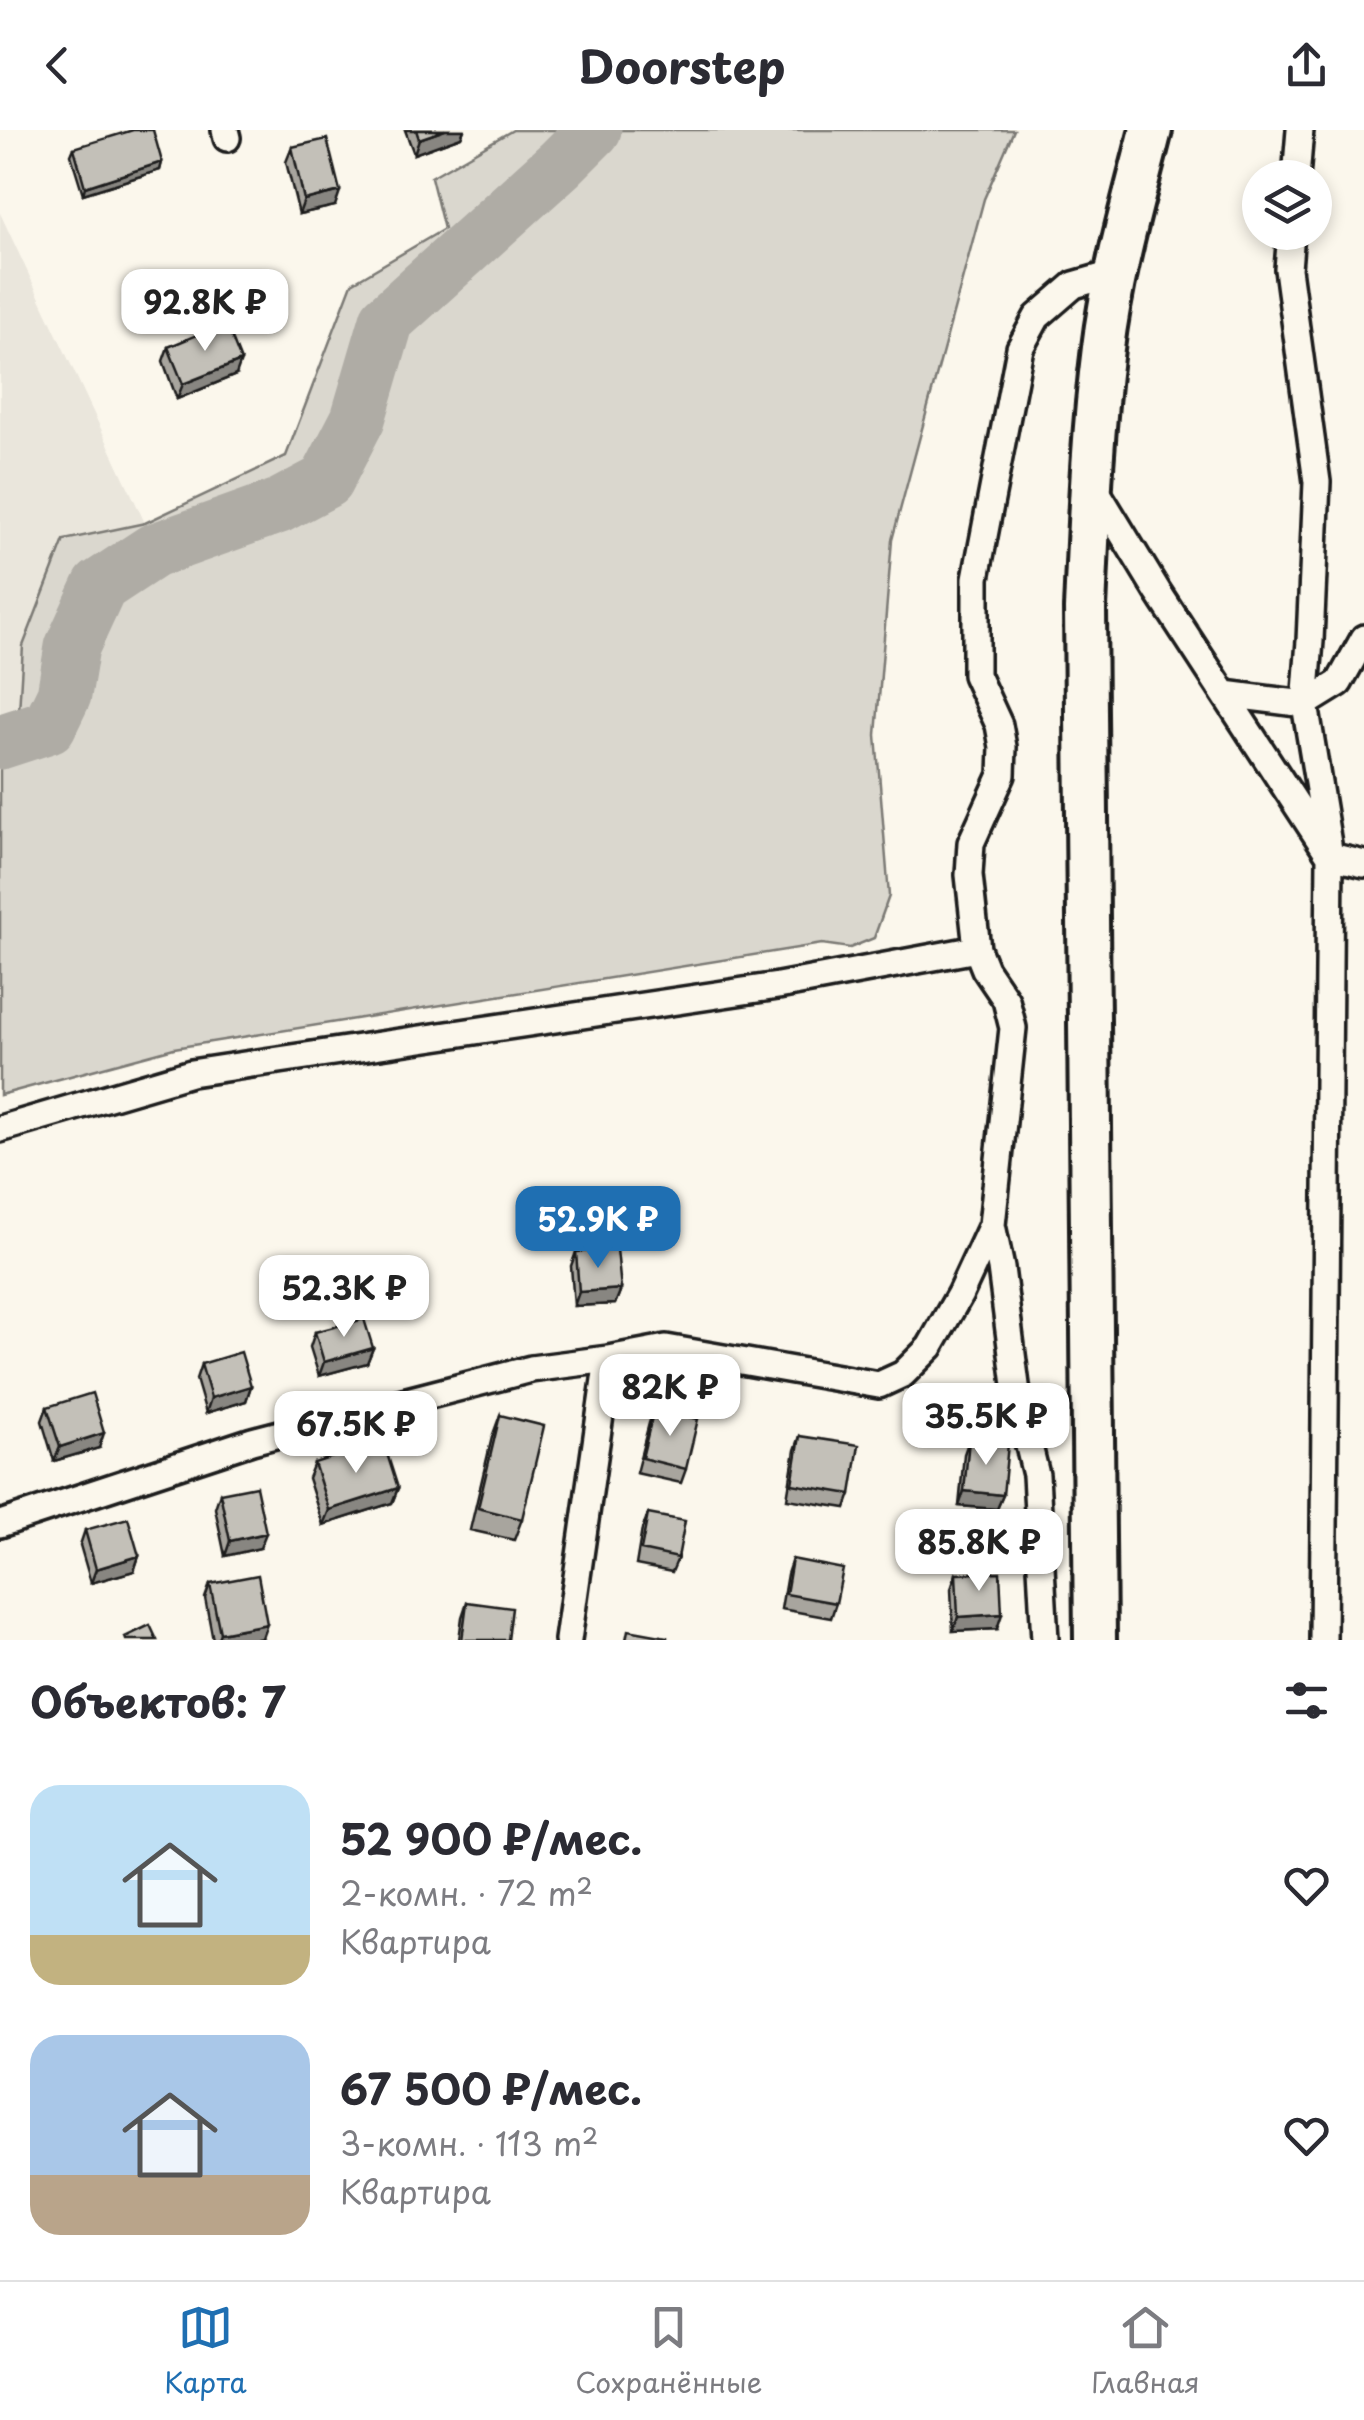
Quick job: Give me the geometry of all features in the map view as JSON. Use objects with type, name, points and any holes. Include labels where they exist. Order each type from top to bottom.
[{"type":"main road","points":[[1095,1640],[1085,609],[1090,481],[1104,346],[1116,273],[1151,130]]},
{"type":"street","points":[[1298,160],[1300,130]]},
{"type":"street","points":[[1290,250],[1288,270],[1317,482],[1305,704],[1330,856],[1323,1640]]},
{"type":"street","points":[[1045,1640],[1036,1475],[1018,1401],[992,1225],[1013,1028],[1006,1000],[976,949],[969,875],[971,843],[1002,775],[1003,747],[999,725],[976,675],[976,578],[1020,348],[1037,317],[1074,285],[1116,273]]},
{"type":"street","points":[[1090,481],[1330,856],[1364,864]]},
{"type":"street","points":[[1225,694],[1305,704],[1339,684],[1364,638]]},
{"type":"street","points":[[0,1128],[191,1073],[778,986],[976,949]]},
{"type":"street","points":[[0,1524],[252,1442],[531,1369],[666,1348],[879,1385],[903,1374],[930,1347],[992,1225]]},
{"type":"street","points":[[568,1640],[608,1360]]},
{"type":"shaded area","points":[[513,130],[1014,130],[984,199],[892,540],[876,735],[889,896],[874,938],[850,948],[822,944],[174,1048],[0,1095],[0,718],[19,712],[23,646],[64,540],[145,523],[286,456],[352,283],[444,229],[431,177]]},
{"type":"shaded area","points":[[0,213],[145,523],[64,541],[23,646],[19,712],[0,718]]},
{"type":"building","points":[[133,130],[153,130],[162,162],[85,187],[74,148]]},
{"type":"building","points":[[416,130],[445,130],[419,139]]},
{"type":"building","points":[[327,139],[340,191],[304,200],[292,147]]},
{"type":"building","points":[[226,323],[241,361],[183,384],[168,347]]},
{"type":"building","points":[[617,1249],[621,1289],[579,1292],[576,1252]]},
{"type":"building","points":[[364,1319],[373,1348],[324,1362],[315,1332]]},
{"type":"building","points":[[241,1352],[251,1386],[211,1398],[201,1364]]},
{"type":"building","points":[[92,1393],[104,1433],[60,1447],[47,1407]]},
{"type":"building","points":[[654,1409],[698,1419],[686,1469],[642,1458]]},
{"type":"building","points":[[500,1415],[544,1426],[522,1519],[478,1508]]},
{"type":"building","points":[[800,1436],[859,1445],[851,1494],[792,1484]]},
{"type":"building","points":[[969,1440],[1008,1444],[1003,1495],[964,1491]]},
{"type":"building","points":[[383,1441],[398,1488],[329,1510],[314,1463]]},
{"type":"building","points":[[256,1486],[266,1533],[230,1541],[220,1493]]},
{"type":"building","points":[[648,1514],[685,1521],[678,1558],[641,1550]]},
{"type":"building","points":[[128,1518],[139,1556],[96,1569],[85,1530]]},
{"type":"building","points":[[792,1559],[843,1569],[836,1603],[786,1594]]},
{"type":"building","points":[[1000,1572],[1002,1614],[958,1617],[956,1574]]},
{"type":"building","points":[[258,1575],[267,1624],[220,1633],[210,1584]]},
{"type":"building","points":[[467,1602],[512,1608],[508,1640],[462,1640]]},
{"type":"building","points":[[150,1625],[157,1640],[126,1640],[125,1637]]},
{"type":"building","points":[[628,1630],[667,1637],[667,1640],[626,1640]]},
{"type":"waterway","points":[[0,742],[49,726],[64,695],[72,647],[100,586],[153,551],[279,506],[326,481],[358,419],[387,320],[594,130]]}]
